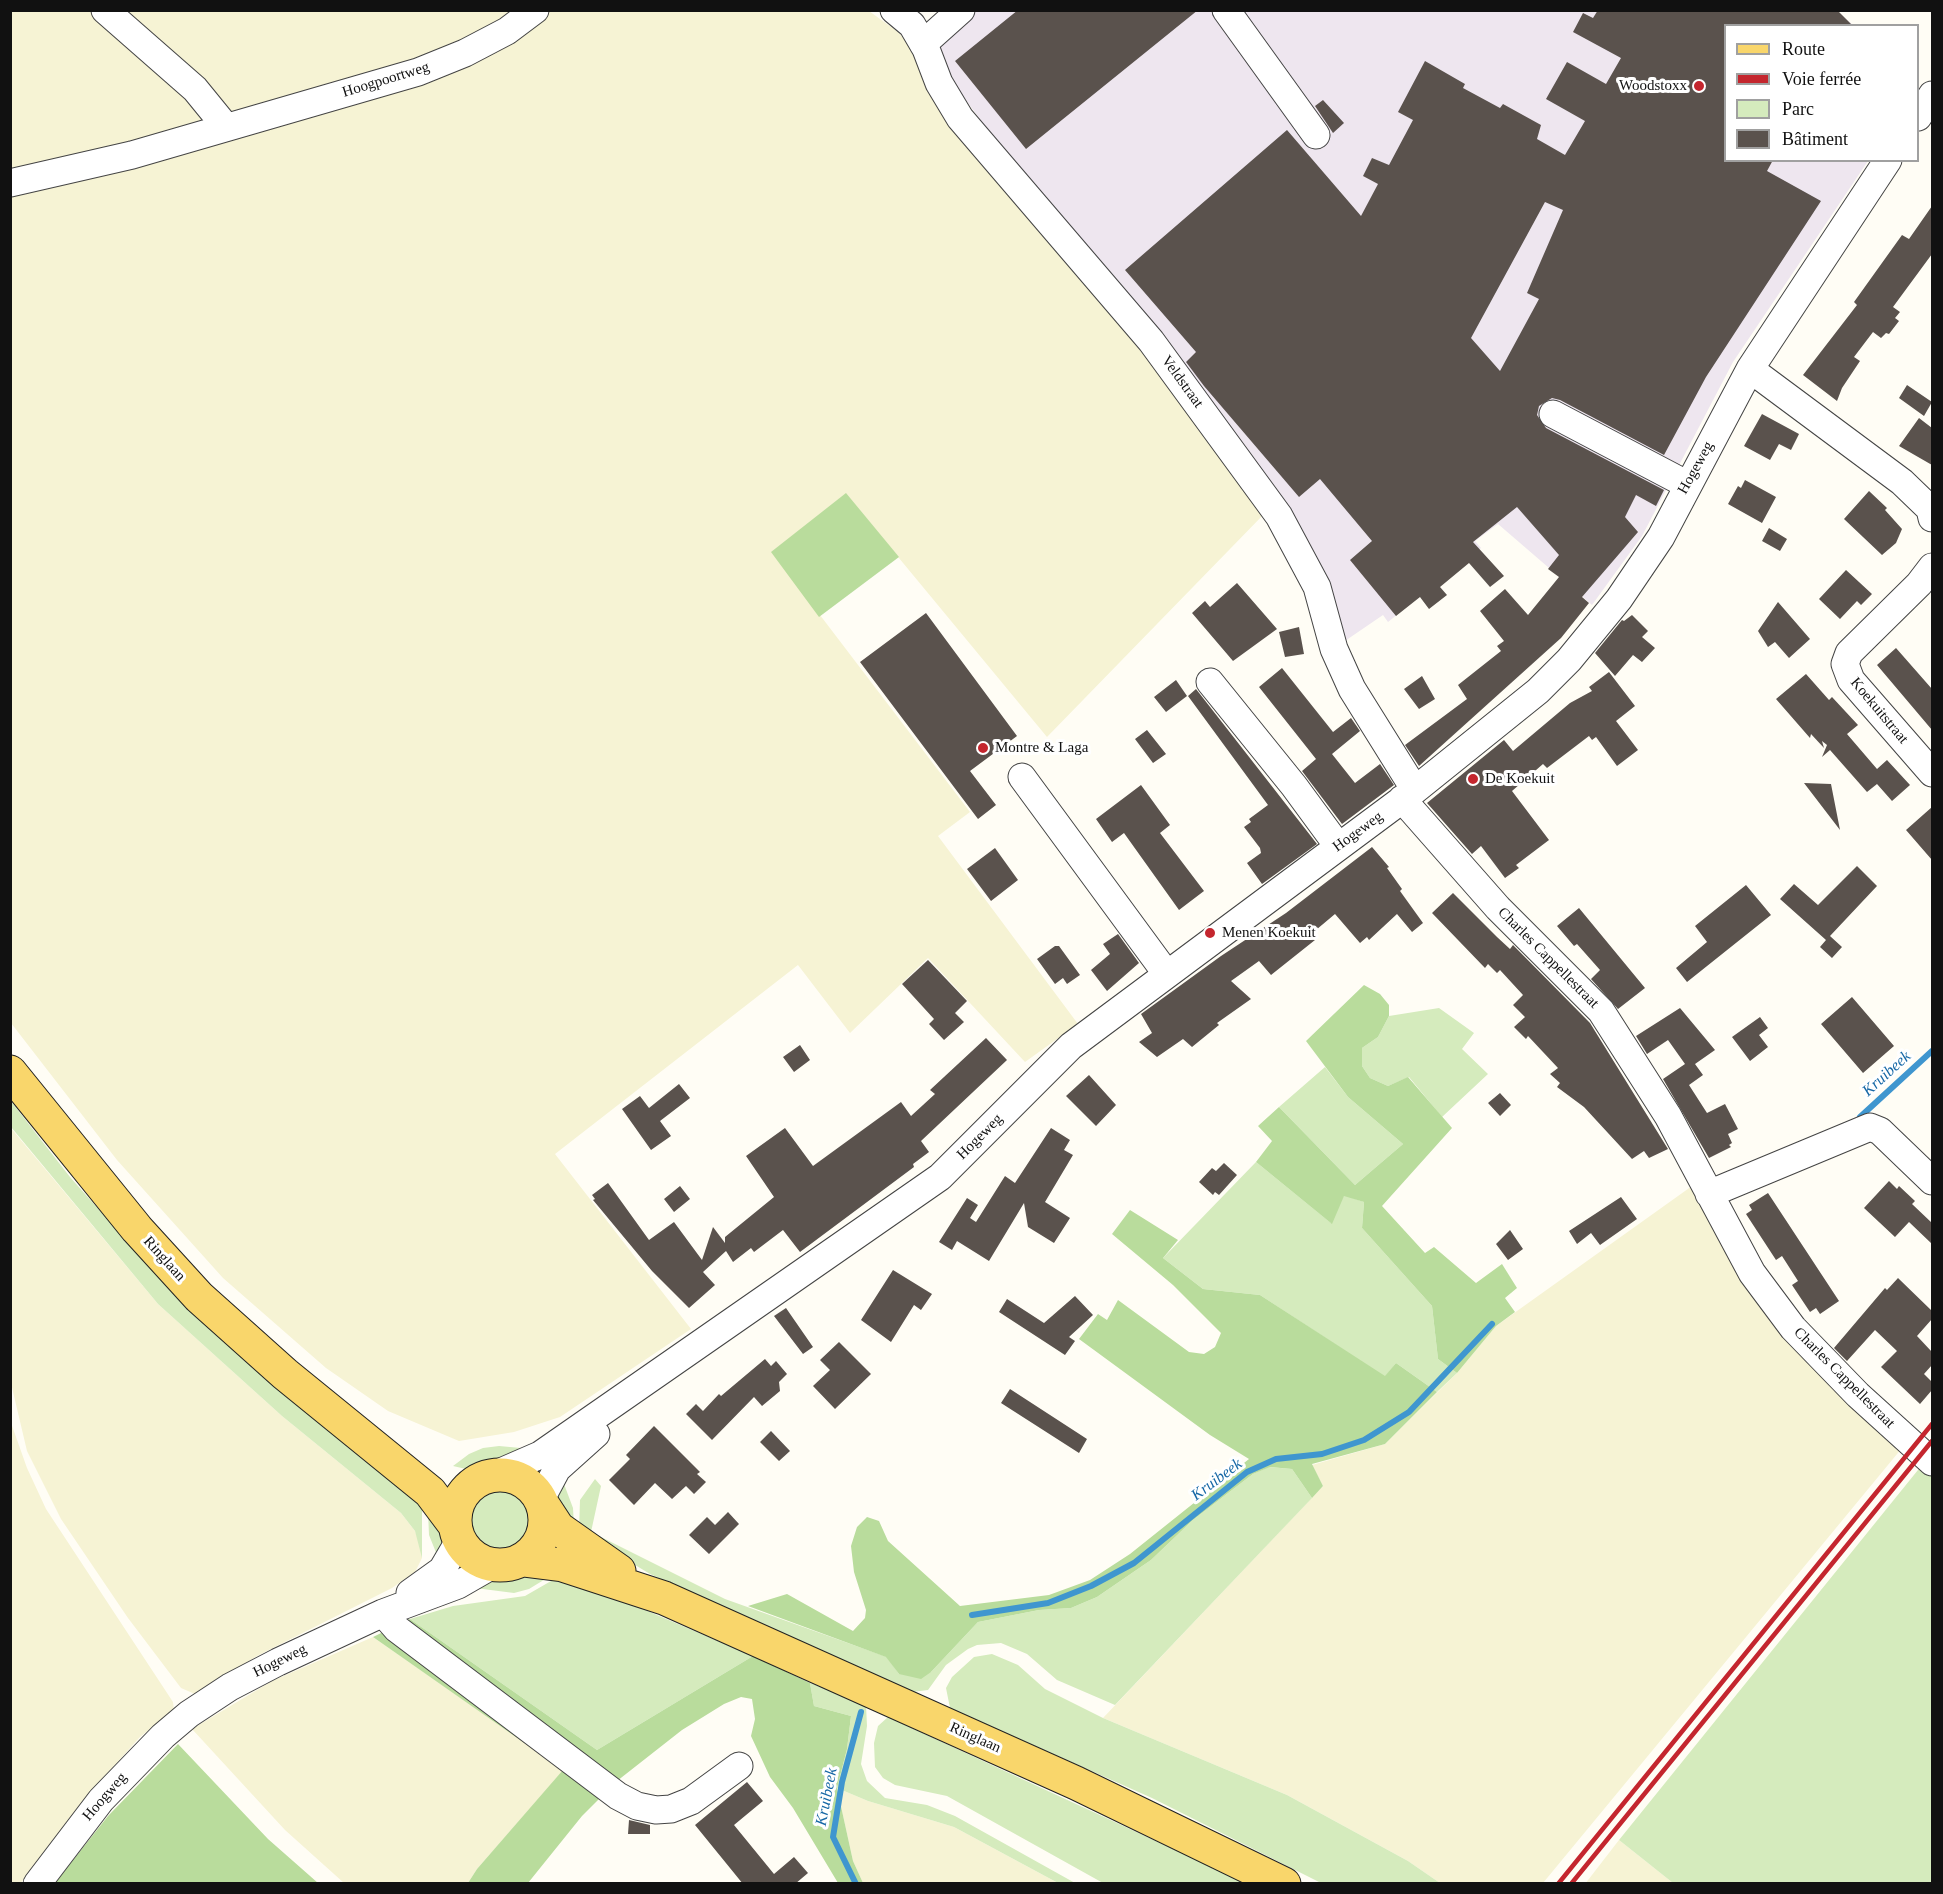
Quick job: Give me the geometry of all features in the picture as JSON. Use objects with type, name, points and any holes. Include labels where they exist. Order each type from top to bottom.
[{"type":"main road","name":"Ringlaan","points":[[10,1072],[137,1229],[199,1297],[241,1337],[430,1492],[478,1561],[491,1566],[508,1566],[523,1560],[574,1568],[664,1598],[1086,1788],[1284,1884]]},
{"type":"main road","name":"Ringlaan","points":[[343,1421],[441,1472],[521,1480],[542,1502],[558,1528],[575,1542],[664,1598]]},
{"type":"main road","points":[[456,1532],[456,1507],[464,1491],[486,1478]]},
{"type":"main road","points":[[523,1560],[538,1546],[545,1526],[542,1502]]},
{"type":"street","points":[[105,10],[195,89],[226,127]]},
{"type":"street","name":"Hoogpoortweg","points":[[10,183],[132,155],[439,64],[507,31],[535,10]]},
{"type":"street","name":"Veldstraat","points":[[894,10],[912,25],[923,44],[939,83],[960,118],[1151,341],[1279,516],[1317,587],[1334,649],[1352,689],[1409,795]]},
{"type":"street","points":[[923,44],[961,10]]},
{"type":"street","points":[[1226,10],[1316,135]]},
{"type":"street","points":[[1919,114],[1932,95]]},
{"type":"street","name":"Hogeweg","points":[[486,1478],[540,1455],[940,1177],[1071,1046],[1166,973],[1409,795],[1515,710],[1569,660],[1625,590],[1660,537],[1686,484],[1750,369],[1887,162]]},
{"type":"street","points":[[1750,369],[1902,482],[1932,511]]},
{"type":"street","points":[[1552,414],[1686,484]]},
{"type":"street","name":"Koekuitstraat","points":[[1932,567],[1919,584],[1849,653],[1845,664],[1851,680],[1932,773]]},
{"type":"street","points":[[1210,682],[1294,786],[1338,846]]},
{"type":"street","points":[[1022,777],[1166,973]]},
{"type":"street","name":"Charles Cappellestraat","points":[[1409,795],[1498,908],[1601,1011],[1668,1116],[1752,1273],[1793,1328],[1849,1387],[1932,1462]]},
{"type":"street","points":[[1709,1194],[1870,1127],[1880,1131],[1932,1181]]},
{"type":"street","name":"Hogeweg","points":[[542,1502],[557,1469],[674,1362]]},
{"type":"street","name":"Hogeweg","points":[[383,1613],[442,1570],[456,1532]]},
{"type":"street","name":"Hogeweg","points":[[183,1719],[254,1674],[383,1613],[458,1585],[491,1566]]},
{"type":"street","points":[[383,1613],[397,1629],[618,1796],[636,1806],[656,1810],[672,1809],[691,1802],[740,1766]]},
{"type":"street","name":"Hoogweg","points":[[37,1884],[101,1800],[163,1736],[183,1719]]},
{"type":"shaded area","points":[[947,10],[1837,11],[1852,24],[1724,24],[1724,162],[1867,162],[1733,362],[1642,536],[1592,605],[1498,524],[1475,541],[1481,548],[1388,622],[1383,615],[1342,643],[1320,581],[954,84],[928,28]]},
{"type":"shaded area","points":[[11,11],[97,11],[205,110],[203,124],[11,177]]},
{"type":"shaded area","points":[[111,11],[524,11],[463,48],[232,114]]},
{"type":"shaded area","points":[[545,11],[869,11],[898,32],[915,52],[1266,512],[1047,737],[846,494],[772,552],[970,812],[938,836],[1078,1024],[1025,1062],[928,958],[850,1033],[798,965],[555,1154],[691,1329],[560,1417],[514,1432],[459,1441],[388,1411],[326,1368],[223,1278],[117,1160],[11,1023],[11,188],[240,130]]},
{"type":"shaded area","points":[[10,1127],[158,1304],[282,1416],[401,1513],[415,1531],[421,1547],[422,1558],[415,1572],[392,1588],[257,1656],[195,1694],[181,1688],[128,1618],[61,1519],[27,1451],[10,1379]]},
{"type":"shaded area","points":[[1692,1186],[1902,1448],[1543,1883],[1440,1883],[1408,1861],[1287,1795],[1103,1718],[1323,1486],[1312,1465],[1385,1444],[1457,1373],[1496,1326]]},
{"type":"shaded area","points":[[10,1420],[27,1468],[46,1509],[173,1702],[174,1710],[140,1737],[87,1796],[20,1884],[10,1883]]},
{"type":"shaded area","points":[[373,1637],[564,1770],[477,1869],[468,1883],[344,1883],[285,1830],[192,1729],[272,1681]]},
{"type":"shaded area","points":[[837,1788],[868,1801],[954,1827],[1058,1883],[863,1883],[853,1861]]},
{"type":"shaded area","points":[[1619,1840],[1673,1883],[1585,1884]]},
{"type":"green space","points":[[846,493],[899,557],[819,617],[771,552]]},
{"type":"green space","points":[[1364,985],[1380,994],[1389,1005],[1389,1016],[1378,1037],[1362,1048],[1362,1066],[1370,1078],[1388,1086],[1408,1077],[1452,1128],[1382,1206],[1425,1253],[1434,1247],[1476,1283],[1502,1264],[1517,1288],[1505,1298],[1515,1312],[1496,1326],[1457,1373],[1438,1359],[1432,1306],[1362,1228],[1364,1202],[1344,1196],[1332,1224],[1256,1162],[1272,1141],[1258,1126],[1279,1107],[1355,1185],[1403,1144],[1348,1097],[1306,1041]]},
{"type":"green space","points":[[1439,1008],[1474,1033],[1462,1049],[1488,1074],[1442,1117],[1409,1077],[1388,1086],[1370,1078],[1362,1066],[1362,1048],[1378,1037],[1389,1016]]},
{"type":"green space","points":[[1325,1067],[1348,1097],[1403,1144],[1355,1185],[1279,1107]]},
{"type":"green space","points":[[10,1100],[70,1177],[171,1291],[422,1506],[422,1558],[415,1531],[401,1513],[282,1416],[158,1304],[11,1127]]},
{"type":"green space","points":[[1256,1162],[1331,1223],[1344,1195],[1364,1202],[1362,1228],[1432,1306],[1438,1359],[1457,1373],[1437,1392],[1396,1363],[1385,1377],[1260,1295],[1203,1289],[1163,1258]]},
{"type":"green space","points":[[1130,1210],[1178,1240],[1163,1258],[1203,1289],[1260,1295],[1385,1376],[1396,1363],[1437,1392],[1385,1444],[1312,1464],[1323,1486],[1312,1498],[1292,1469],[1270,1467],[1253,1474],[1193,1520],[1151,1560],[1097,1597],[1071,1608],[1039,1610],[978,1622],[931,1672],[921,1679],[899,1674],[886,1657],[748,1606],[787,1594],[853,1631],[865,1618],[866,1610],[854,1572],[851,1546],[857,1527],[867,1517],[879,1521],[888,1541],[960,1606],[1049,1595],[1090,1580],[1130,1554],[1249,1459],[1210,1435],[1079,1339],[1098,1314],[1107,1320],[1118,1300],[1189,1352],[1204,1354],[1215,1347],[1221,1333],[1173,1285],[1112,1234]]},
{"type":"green space","points":[[499,1446],[521,1448],[511,1460],[466,1469],[453,1466],[469,1454],[483,1448]]},
{"type":"green space","points":[[1922,1465],[1932,1473],[1932,1883],[1673,1883],[1619,1840]]},
{"type":"green space","points":[[1269,1467],[1292,1469],[1312,1498],[1115,1705],[1057,1680],[1027,1654],[1001,1643],[977,1645],[968,1649],[946,1665],[928,1690],[912,1692],[650,1574],[579,1531],[580,1500],[595,1479],[601,1486],[591,1532],[725,1599],[887,1657],[899,1674],[931,1672],[978,1622],[1039,1610],[1071,1608],[1097,1597],[1151,1560],[1193,1520],[1253,1474]]},
{"type":"green space","points":[[564,1484],[573,1508],[574,1526],[555,1497]]},
{"type":"green space","points":[[501,1488],[523,1497],[532,1519],[523,1541],[501,1550],[479,1541],[470,1519],[479,1497]]},
{"type":"green space","points":[[428,1512],[441,1518],[445,1544],[439,1560],[429,1535]]},
{"type":"green space","points":[[524,1574],[547,1578],[529,1589],[514,1593],[475,1588],[494,1579],[509,1579]]},
{"type":"green space","points":[[558,1577],[589,1586],[753,1656],[597,1750],[410,1619],[453,1606],[525,1596]]},
{"type":"green space","points":[[410,1619],[597,1750],[753,1656],[810,1683],[814,1706],[851,1716],[847,1749],[837,1788],[853,1861],[863,1883],[838,1883],[793,1808],[770,1777],[751,1736],[755,1719],[752,1699],[741,1697],[724,1704],[682,1730],[617,1781],[582,1816],[528,1883],[468,1883],[477,1869],[563,1770],[373,1637]]},
{"type":"green space","points":[[992,1654],[1018,1665],[1045,1689],[1103,1718],[1287,1795],[1408,1861],[1440,1883],[1321,1883],[1152,1798],[950,1708],[946,1688],[952,1677],[974,1657]]},
{"type":"green space","points":[[810,1683],[866,1705],[867,1726],[861,1764],[867,1781],[885,1798],[927,1805],[955,1816],[1075,1883],[1058,1883],[954,1827],[868,1801],[837,1788],[847,1749],[851,1716],[814,1706]]},
{"type":"green space","points":[[888,1717],[1246,1883],[1103,1883],[947,1796],[895,1785],[883,1778],[875,1767],[874,1743],[878,1726]]},
{"type":"green space","points":[[178,1744],[268,1839],[318,1883],[55,1883],[108,1816]]},
{"type":"building","points":[[1018,10],[1198,10],[1026,149],[955,61]]},
{"type":"building","points":[[1598,10],[1837,10],[1851,24],[1724,24],[1724,162],[1772,162],[1767,171],[1821,201],[1706,377],[1664,455],[1560,400],[1552,398],[1539,406],[1537,415],[1546,428],[1664,490],[1656,506],[1636,495],[1625,517],[1638,532],[1582,597],[1589,603],[1561,638],[1419,766],[1405,745],[1467,699],[1458,685],[1501,651],[1497,646],[1504,641],[1480,611],[1505,589],[1528,615],[1559,577],[1548,569],[1559,555],[1517,507],[1473,542],[1504,576],[1490,587],[1469,563],[1440,587],[1447,595],[1429,609],[1420,597],[1396,616],[1350,560],[1372,541],[1320,479],[1299,497],[1204,386],[1186,362],[1196,352],[1125,270],[1287,130],[1361,216],[1378,184],[1363,176],[1372,158],[1389,165],[1413,120],[1398,112],[1425,61],[1465,84],[1463,88],[1500,108],[1503,104],[1541,125],[1537,139],[1565,155],[1585,121],[1546,99],[1567,62],[1606,84],[1621,58],[1573,32],[1583,13],[1593,18]],"holes":[[[1545,202],[1563,210],[1527,293],[1539,299],[1500,371],[1471,338]]]},
{"type":"building","points":[[1323,100],[1344,123],[1333,133],[1315,106]]},
{"type":"building","points":[[1932,206],[1932,254],[1893,307],[1900,312],[1895,318],[1899,321],[1889,334],[1886,333],[1881,338],[1873,332],[1854,357],[1860,361],[1842,388],[1837,401],[1803,375],[1857,305],[1854,302],[1902,235],[1909,239]]},
{"type":"building","points":[[1907,385],[1932,402],[1924,416],[1899,398]]},
{"type":"building","points":[[1762,414],[1799,434],[1791,450],[1779,444],[1770,460],[1744,446]]},
{"type":"building","points":[[1919,418],[1932,428],[1932,465],[1899,446]]},
{"type":"building","points":[[1745,480],[1776,497],[1762,523],[1728,504],[1738,486],[1741,488]]},
{"type":"building","points":[[1869,491],[1887,508],[1885,510],[1902,529],[1896,543],[1882,555],[1844,519]]},
{"type":"building","points":[[1769,528],[1787,539],[1780,551],[1762,541]]},
{"type":"building","points":[[1846,570],[1872,594],[1861,605],[1857,601],[1840,619],[1819,599]]},
{"type":"building","points":[[1237,583],[1277,629],[1233,661],[1192,613],[1205,601],[1210,607]]},
{"type":"building","points":[[1778,602],[1810,639],[1789,658],[1775,642],[1768,647],[1758,631]]},
{"type":"building","points":[[926,613],[1017,736],[970,771],[996,805],[978,819],[860,662]]},
{"type":"building","points":[[1632,615],[1648,631],[1642,637],[1655,648],[1642,662],[1633,655],[1615,676],[1595,653],[1622,620]]},
{"type":"building","points":[[1299,627],[1304,654],[1285,657],[1279,632]]},
{"type":"building","points":[[1896,648],[1932,689],[1932,730],[1877,665]]},
{"type":"building","points":[[1282,668],[1333,732],[1351,718],[1360,731],[1332,754],[1355,783],[1380,764],[1394,785],[1342,824],[1302,771],[1316,759],[1259,687]]},
{"type":"building","points":[[1609,672],[1635,706],[1616,721],[1638,750],[1617,766],[1596,737],[1592,740],[1589,736],[1547,768],[1543,764],[1512,791],[1549,840],[1516,865],[1519,868],[1505,878],[1481,846],[1472,854],[1427,803],[1504,740],[1513,751],[1570,703],[1592,691],[1589,687]]},
{"type":"building","points":[[1806,674],[1829,700],[1832,697],[1858,725],[1847,734],[1877,769],[1887,760],[1910,785],[1892,801],[1877,784],[1867,792],[1830,750],[1822,757],[1827,745],[1822,741],[1824,748],[1811,734],[1810,738],[1776,699]]},
{"type":"building","points":[[1422,676],[1435,699],[1419,709],[1404,689]]},
{"type":"building","points":[[1176,680],[1187,696],[1166,712],[1154,697]]},
{"type":"building","points":[[1196,689],[1317,844],[1262,884],[1247,863],[1261,853],[1260,848],[1244,827],[1251,822],[1249,819],[1268,805],[1188,696]]},
{"type":"building","points":[[1147,730],[1166,754],[1153,763],[1135,739]]},
{"type":"building","points":[[1804,783],[1831,784],[1840,830]]},
{"type":"building","points":[[1141,785],[1170,825],[1160,833],[1204,891],[1179,910],[1124,833],[1112,842],[1096,819]]},
{"type":"building","points":[[1932,807],[1932,860],[1906,830]]},
{"type":"building","points":[[1372,847],[1389,867],[1387,868],[1402,889],[1400,891],[1423,923],[1412,932],[1397,914],[1369,940],[1367,937],[1360,943],[1335,914],[1310,935],[1315,940],[1271,975],[1259,961],[1231,981],[1251,999],[1217,1023],[1219,1025],[1192,1047],[1183,1039],[1157,1057],[1139,1042],[1152,1033],[1141,1014],[1221,956],[1286,913]]},
{"type":"building","points":[[995,848],[1018,880],[991,901],[967,869]]},
{"type":"building","points":[[1857,866],[1877,886],[1830,936],[1842,947],[1832,958],[1820,947],[1826,940],[1780,899],[1794,884],[1818,905]]},
{"type":"building","points":[[1746,885],[1771,915],[1687,982],[1676,968],[1707,942],[1695,926]]},
{"type":"building","points":[[1453,893],[1510,949],[1513,945],[1590,1023],[1668,1149],[1649,1158],[1644,1151],[1632,1159],[1584,1107],[1557,1087],[1560,1083],[1550,1074],[1558,1068],[1528,1036],[1526,1039],[1514,1027],[1525,1017],[1513,1005],[1523,995],[1500,970],[1497,973],[1488,964],[1485,968],[1432,913]]},
{"type":"building","points":[[1579,908],[1645,988],[1618,1009],[1591,979],[1600,970],[1577,944],[1574,946],[1557,926]]},
{"type":"building","points":[[1118,934],[1139,963],[1107,991],[1091,970],[1110,954],[1103,944]]},
{"type":"building","points":[[1055,946],[1059,946],[1080,975],[1067,984],[1063,978],[1055,984],[1037,959]]},
{"type":"building","points":[[928,960],[967,1001],[955,1013],[964,1022],[944,1040],[929,1024],[934,1019],[902,984]]},
{"type":"building","points":[[1852,997],[1894,1046],[1863,1073],[1821,1024]]},
{"type":"building","points":[[1680,1008],[1715,1050],[1695,1064],[1703,1075],[1689,1085],[1707,1113],[1725,1104],[1738,1129],[1728,1134],[1732,1143],[1729,1145],[1731,1147],[1709,1158],[1663,1079],[1685,1064],[1668,1040],[1647,1054],[1636,1036]]},
{"type":"building","points":[[1760,1017],[1768,1028],[1759,1035],[1768,1047],[1750,1061],[1732,1037]]},
{"type":"building","points":[[986,1038],[1007,1060],[921,1141],[929,1152],[913,1164],[914,1167],[800,1252],[783,1230],[754,1252],[751,1248],[733,1262],[726,1251],[703,1272],[715,1285],[689,1308],[652,1271],[593,1200],[595,1199],[592,1195],[608,1183],[649,1240],[674,1222],[702,1260],[713,1227],[725,1243],[725,1237],[774,1197],[746,1156],[785,1128],[813,1166],[901,1102],[911,1116],[935,1094],[930,1090]]},
{"type":"building","points":[[800,1045],[810,1060],[794,1072],[783,1057]]},
{"type":"building","points":[[1089,1075],[1116,1105],[1096,1126],[1066,1096]]},
{"type":"building","points":[[679,1084],[690,1098],[660,1121],[671,1136],[651,1150],[622,1109],[640,1096],[649,1108]]},
{"type":"building","points":[[1500,1093],[1511,1105],[1500,1116],[1488,1103]]},
{"type":"building","points":[[1051,1128],[1070,1140],[1064,1150],[1073,1155],[1045,1202],[1070,1218],[1054,1243],[1028,1227],[1024,1203],[989,1261],[957,1241],[952,1250],[939,1242],[967,1198],[978,1205],[970,1218],[976,1222],[1005,1176],[1015,1183]]},
{"type":"building","points":[[1224,1163],[1237,1175],[1219,1195],[1215,1192],[1213,1195],[1199,1182],[1212,1168],[1216,1171]]},
{"type":"building","points":[[1889,1181],[1897,1189],[1899,1186],[1915,1201],[1912,1204],[1932,1223],[1932,1244],[1909,1222],[1895,1237],[1864,1208]]},
{"type":"building","points":[[680,1186],[690,1199],[674,1212],[664,1199]]},
{"type":"building","points":[[1768,1193],[1839,1301],[1820,1314],[1816,1308],[1810,1312],[1792,1285],[1798,1281],[1782,1256],[1776,1260],[1746,1214],[1752,1210],[1749,1205]]},
{"type":"building","points":[[1621,1197],[1637,1219],[1600,1245],[1591,1233],[1577,1244],[1569,1231]]},
{"type":"building","points":[[1510,1230],[1523,1249],[1508,1260],[1496,1244]]},
{"type":"building","points":[[893,1270],[932,1294],[921,1310],[914,1305],[891,1342],[861,1320]]},
{"type":"building","points":[[1898,1278],[1932,1311],[1932,1319],[1917,1336],[1932,1352],[1932,1365],[1924,1374],[1932,1382],[1932,1390],[1920,1404],[1881,1367],[1897,1351],[1875,1330],[1847,1361],[1834,1348],[1885,1288],[1887,1290]]},
{"type":"building","points":[[1075,1296],[1093,1315],[1069,1337],[1075,1341],[1065,1355],[999,1312],[1007,1299],[1044,1323]]},
{"type":"building","points":[[786,1308],[813,1347],[803,1354],[774,1316]]},
{"type":"building","points":[[839,1342],[871,1374],[835,1409],[813,1386],[830,1370],[820,1360]]},
{"type":"building","points":[[765,1359],[771,1366],[776,1361],[787,1374],[779,1382],[780,1391],[762,1406],[754,1397],[712,1440],[686,1414],[696,1404],[703,1411],[719,1394],[721,1396]]},
{"type":"building","points":[[1010,1389],[1087,1439],[1079,1453],[1001,1403]]},
{"type":"building","points":[[654,1426],[700,1472],[697,1474],[706,1482],[694,1494],[686,1486],[672,1499],[655,1483],[634,1505],[609,1480],[630,1459],[626,1455]]},
{"type":"building","points":[[771,1431],[790,1451],[779,1461],[760,1442]]},
{"type":"building","points":[[728,1512],[739,1524],[709,1554],[689,1535],[707,1517],[715,1525]]},
{"type":"building","points":[[747,1782],[763,1801],[734,1825],[774,1874],[794,1857],[808,1873],[795,1884],[743,1884],[695,1825]]},
{"type":"building","points":[[629,1820],[650,1825],[650,1834],[628,1834]]},
{"type":"waterway","name":"Kruibeek","points":[[1860,1117],[1932,1051]]},
{"type":"waterway","name":"Kruibeek","points":[[972,1615],[1048,1603],[1091,1586],[1134,1563],[1247,1472],[1276,1459],[1322,1454],[1364,1440],[1409,1412],[1492,1324]]},
{"type":"waterway","name":"Kruibeek","points":[[856,1884],[833,1837],[842,1782],[861,1712]]},
{"type":"railway","points":[[1558,1884],[1932,1424]]},
{"type":"railway","points":[[1571,1884],[1932,1441]]},
{"type":"place","name":"Woodstoxx","points":[[1699,86]]},
{"type":"place","name":"Montre & Laga","points":[[983,748]]},
{"type":"place","name":"De Koekuit","points":[[1473,779]]},
{"type":"place","name":"Menen Koekuit","points":[[1210,933]]}]
